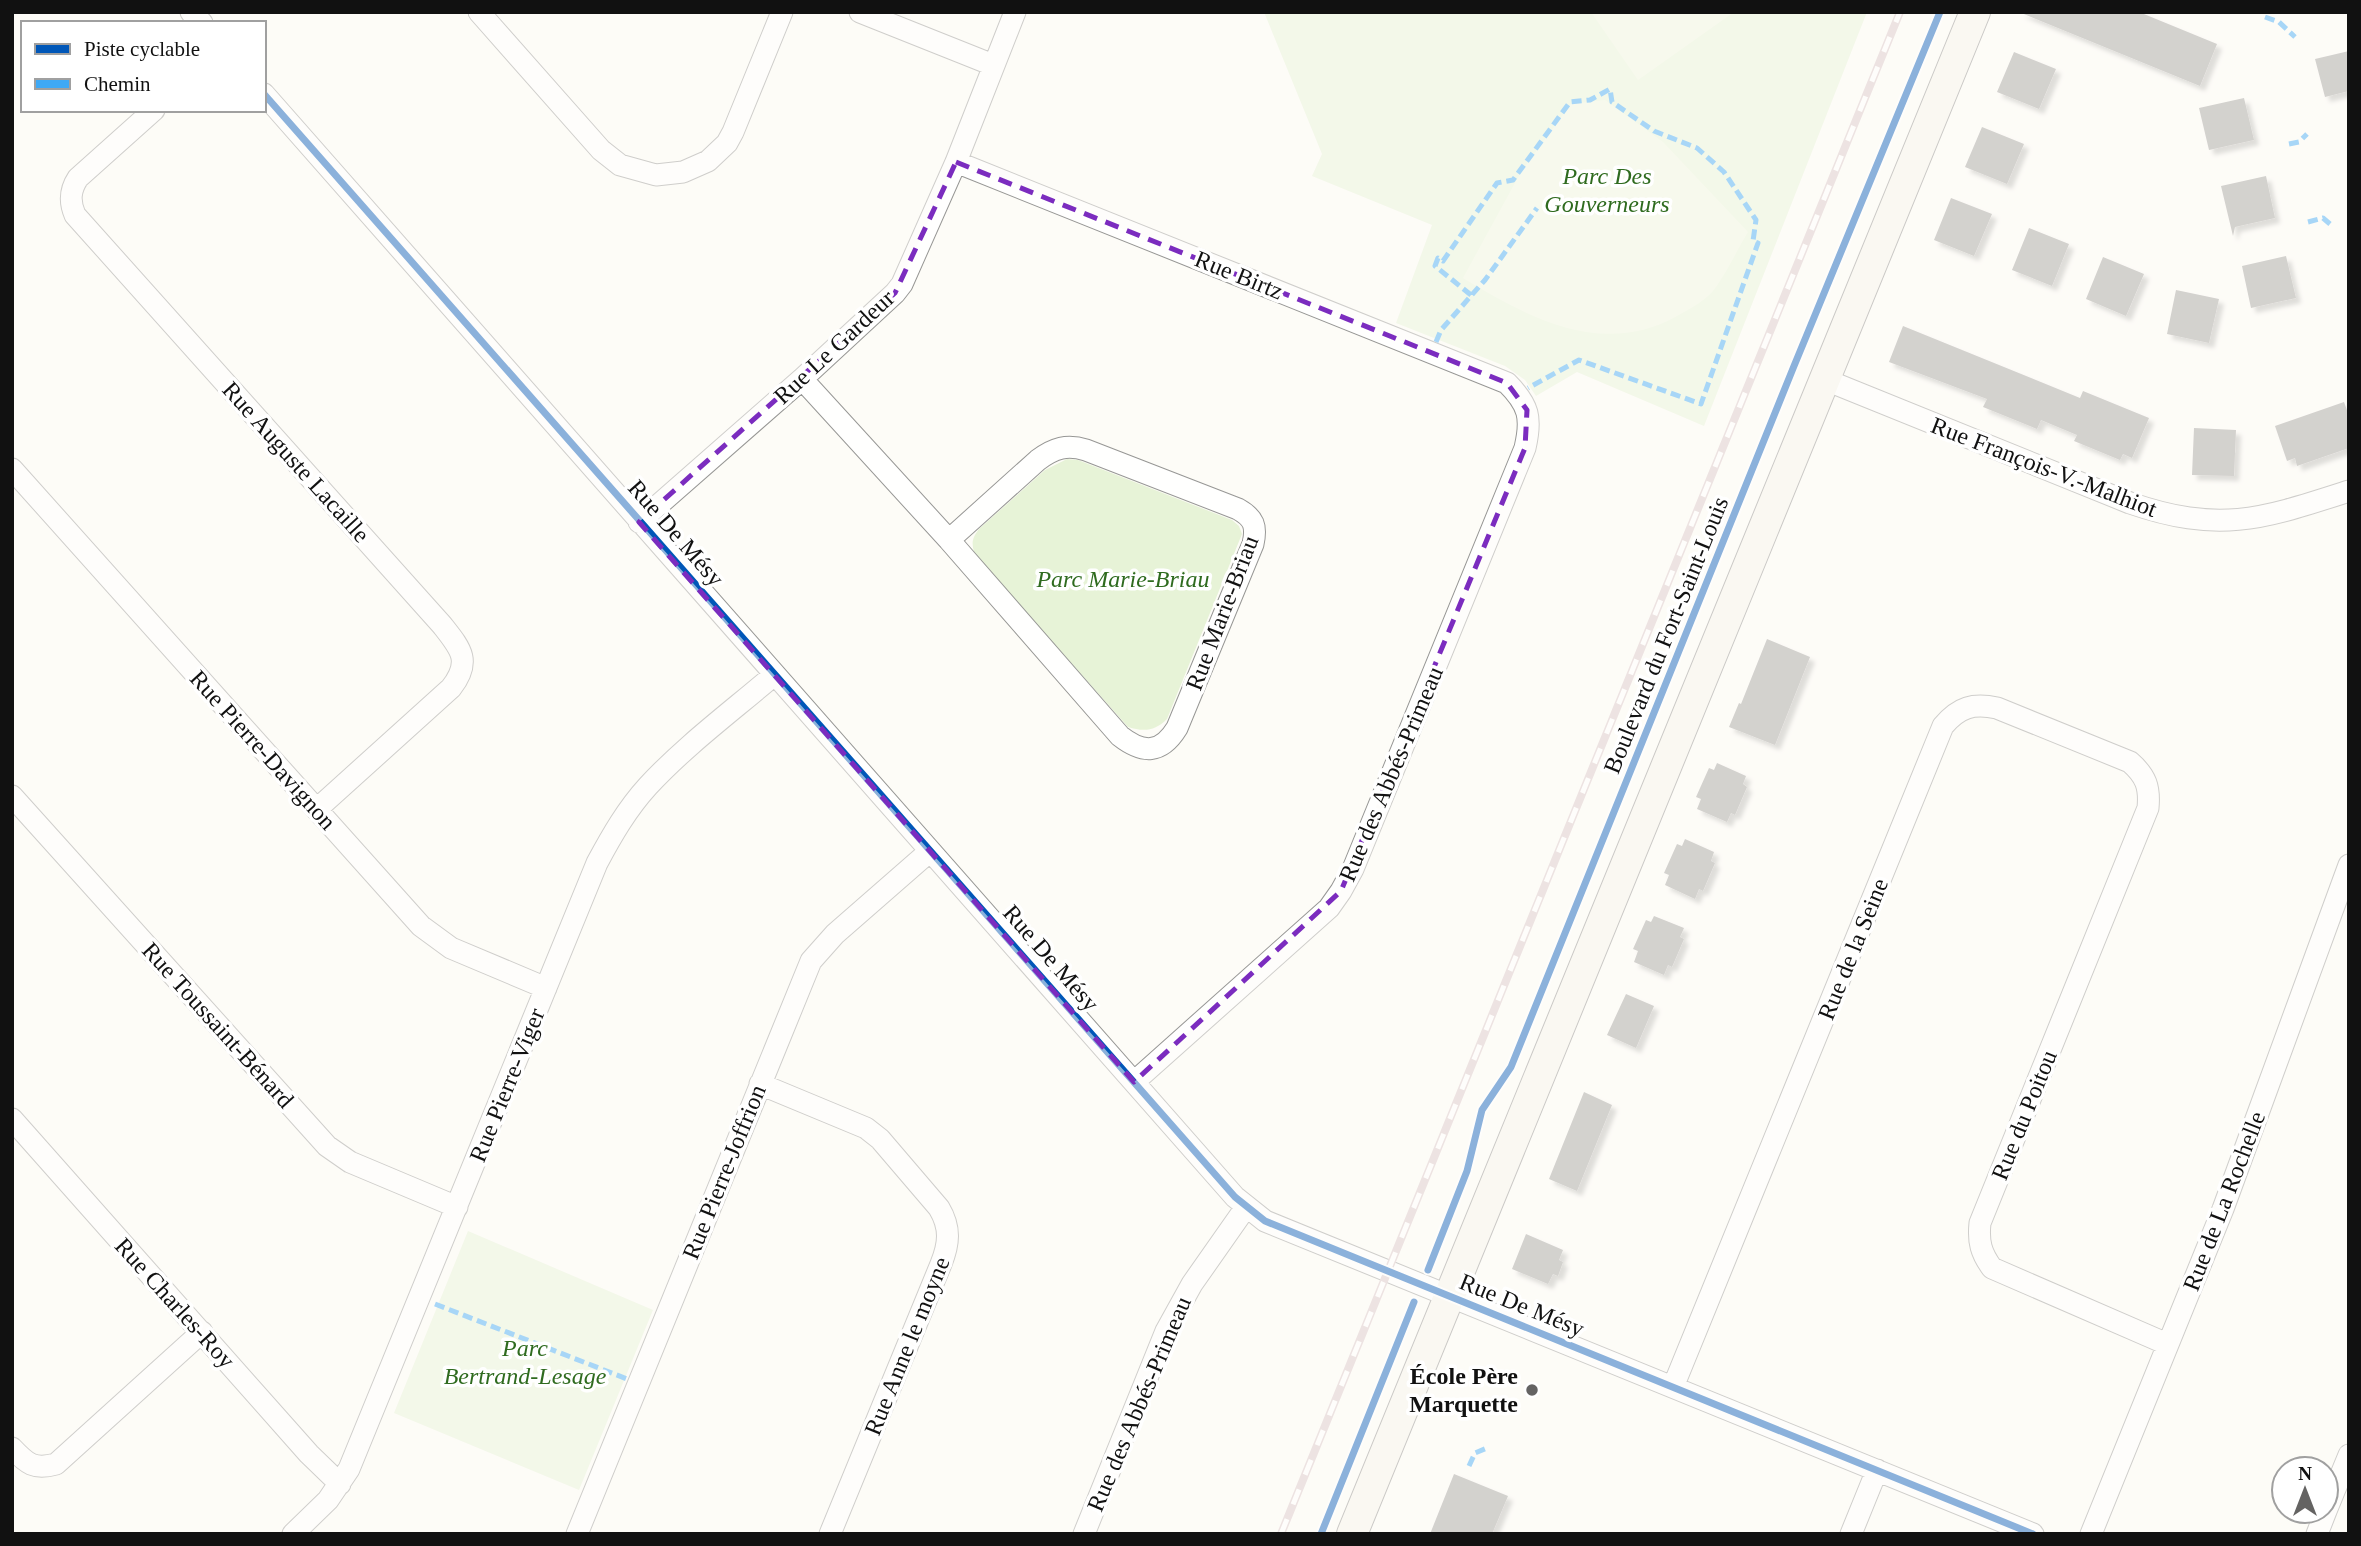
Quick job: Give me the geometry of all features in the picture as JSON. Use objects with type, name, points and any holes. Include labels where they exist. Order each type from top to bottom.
[{"type":"street","points":[[479,12],[610,158],[632,170],[669,175],[708,161],[727,143],[782,12]]},
{"type":"street","points":[[860,12],[993,65]]},
{"type":"street","name":"Rue Le Gardeur","points":[[639,522],[802,379],[902,284],[956,162],[1015,12]]},
{"type":"street","name":"Boulevard du Fort-Saint-Louis","points":[[1352,1534],[1975,12]]},
{"type":"street","name":"Rue De Mésy","points":[[266,96],[1246,1208],[1265,1221],[2033,1534]]},
{"type":"street","name":"Rue Auguste Lacaille","points":[[152,112],[78,178],[72,188],[71,198],[75,215],[442,625],[462,654],[464,666],[451,688],[317,809]]},
{"type":"street","name":"Rue Birtz","points":[[956,162],[1507,383],[1518,394]]},
{"type":"street","name":"Rue Marie-Briau","points":[[802,379],[949,540],[1120,736],[1142,749],[1154,749],[1165,744],[1177,727],[1254,544],[1255,524],[1250,515],[1238,509],[1086,450],[1067,447],[1048,452],[949,540]]},
{"type":"street","name":"Rue François-V.-Malhiot","points":[[1826,380],[2130,503],[2176,517],[2212,521],[2245,520],[2290,510],[2349,491]]},
{"type":"street","name":"Rue des Abbés-Primeau","points":[[1134,1082],[1329,908],[1341,891],[1353,869],[1525,448],[1529,419],[1518,394]]},
{"type":"street","name":"Rue Pierre-Davignon","points":[[17,484],[317,809],[409,913],[435,938],[451,948],[546,988]]},
{"type":"street","name":"Rue Pierre-Viger","points":[[293,1534],[315,1514],[340,1484],[368,1424],[597,863],[614,831],[629,809],[666,767],[774,675]]},
{"type":"street","name":"Rue de la Seine","points":[[1673,1387],[1943,726],[1953,714],[1967,706],[1997,708],[2130,762],[2147,782]]},
{"type":"street","name":"Rue du Poitou","points":[[2147,782],[2150,793],[2148,808],[1980,1223],[1978,1241],[1983,1256],[1992,1268],[2167,1344]]},
{"type":"street","name":"Rue Toussaint-Bénard","points":[[12,796],[327,1146],[350,1162],[457,1207]]},
{"type":"street","name":"Rue Pierre-Joffrion","points":[[577,1534],[806,972],[819,951],[835,934],[930,851]]},
{"type":"street","name":"Rue de La Rochelle","points":[[2091,1534],[2223,1209],[2349,865]]},
{"type":"street","name":"Rue Anne le moyne","points":[[760,1084],[854,1122],[874,1134],[939,1208],[946,1219],[949,1234],[941,1264],[830,1534]]},
{"type":"street","name":"Rue Charles-Roy","points":[[12,1119],[309,1454],[340,1484]]},
{"type":"street","name":"Rue des Abbés-Primeau","points":[[1084,1534],[1166,1331],[1192,1284],[1246,1208]]},
{"type":"street","points":[[12,1448],[32,1465],[43,1467],[56,1464],[201,1332]]},
{"type":"street","points":[[2340,1477],[2349,1455]]},
{"type":"street","points":[[1851,1534],[1877,1470]]},
{"type":"highlighted area","points":[[956,162],[1507,383],[1527,410],[1525,448],[1341,891],[1134,1082],[639,522],[895,293]]},
{"type":"green space","name":"Parc Des Gouverneurs","points":[[1264,12],[1867,12],[1704,426],[1577,372],[1536,396],[1525,380],[1505,366],[1396,323],[1432,225],[1312,176],[1322,154]]},
{"type":"green space","points":[[1591,12],[1734,12],[1638,80]]},
{"type":"green space","points":[[1605,100],[1663,142],[1748,232],[1720,280],[1703,300],[1677,316],[1649,328],[1621,333],[1594,333],[1540,319],[1463,278],[1521,172],[1571,104]]},
{"type":"green space","name":"Parc Marie-Briau","points":[[1067,459],[1078,460],[1232,520],[1239,526],[1242,534],[1167,719],[1154,728],[1139,730],[1128,727],[975,555],[973,541],[979,529],[1045,470]]},
{"type":"green space","name":"Parc Bertrand-Lesage","points":[[468,1231],[653,1310],[579,1490],[394,1413]]},
{"type":"building","points":[[2019,12],[2139,12],[2217,44],[2200,86]]},
{"type":"building","points":[[2349,51],[2349,91],[2325,97],[2315,59]]},
{"type":"building","points":[[2014,52],[2056,69],[2039,109],[1997,92]]},
{"type":"building","points":[[2244,98],[2254,140],[2209,150],[2199,108]]},
{"type":"building","points":[[1982,127],[2024,144],[2007,184],[1965,167]]},
{"type":"building","points":[[2266,176],[2275,218],[2235,227],[2233,236],[2221,186]]},
{"type":"building","points":[[1951,198],[1992,214],[1974,256],[1934,240]]},
{"type":"building","points":[[2029,228],[2069,244],[2052,286],[2012,270]]},
{"type":"building","points":[[2286,256],[2296,298],[2251,308],[2242,266]]},
{"type":"building","points":[[2103,257],[2144,274],[2126,316],[2086,299]]},
{"type":"building","points":[[2176,290],[2219,299],[2209,343],[2167,334]]},
{"type":"building","points":[[1903,326],[2080,398],[2083,391],[2149,418],[2132,458],[2123,454],[2120,460],[2074,441],[2077,435],[2041,420],[2037,429],[1983,407],[1987,399],[1889,362]]},
{"type":"building","points":[[2344,402],[2349,416],[2349,448],[2297,466],[2295,458],[2287,461],[2275,426]]},
{"type":"building","points":[[2194,428],[2236,430],[2234,476],[2192,475]]},
{"type":"building","points":[[1767,639],[1810,657],[1775,745],[1729,727]]},
{"type":"building","points":[[1717,763],[1746,776],[1743,784],[1747,787],[1735,815],[1731,813],[1727,822],[1697,809],[1701,799],[1696,797],[1709,768],[1714,770]]},
{"type":"building","points":[[1685,839],[1714,852],[1711,861],[1715,863],[1703,891],[1699,889],[1695,899],[1665,885],[1669,875],[1664,873],[1677,844],[1682,846]]},
{"type":"building","points":[[1654,916],[1684,928],[1680,937],[1684,939],[1672,967],[1668,965],[1664,975],[1634,962],[1638,951],[1633,949],[1646,920],[1651,922]]},
{"type":"building","points":[[1626,994],[1654,1006],[1636,1048],[1607,1035]]},
{"type":"building","points":[[1584,1092],[1612,1105],[1577,1191],[1549,1179]]},
{"type":"building","points":[[1526,1234],[1563,1250],[1559,1260],[1563,1262],[1558,1276],[1553,1274],[1548,1284],[1512,1269]]},
{"type":"building","points":[[1454,1474],[1508,1496],[1492,1534],[1430,1534]]},
{"type":"railway","points":[[1281,1534],[1900,12]]},
{"type":"marked path","points":[[2265,17],[2279,22],[2295,37]]},
{"type":"marked path","points":[[1471,295],[1435,266],[1438,258],[1443,261],[1497,183],[1513,180],[1570,102],[1590,100],[1610,89],[1612,102],[1654,131],[1697,148],[1724,172],[1756,220],[1753,241],[1758,243],[1701,404],[1579,360],[1528,388]]},
{"type":"marked path","points":[[2289,144],[2299,142],[2307,134]]},
{"type":"marked path","points":[[1436,342],[1441,330],[1485,280],[1537,208]]},
{"type":"marked path","points":[[2308,222],[2323,218],[2330,224]]},
{"type":"marked path","points":[[435,1304],[627,1379]]},
{"type":"marked path","points":[[1469,1466],[1475,1453],[1487,1448]]},
{"type":"cycle path","points":[[1428,1270],[1467,1171],[1482,1110],[1511,1067],[1940,12]]},
{"type":"cycle path","points":[[266,96],[1235,1197],[1265,1221],[2033,1534]]},
{"type":"cycle path","points":[[1321,1534],[1414,1302]]},
{"type":"place","name":"École Père Marquette","points":[[1532,1390]]}]
